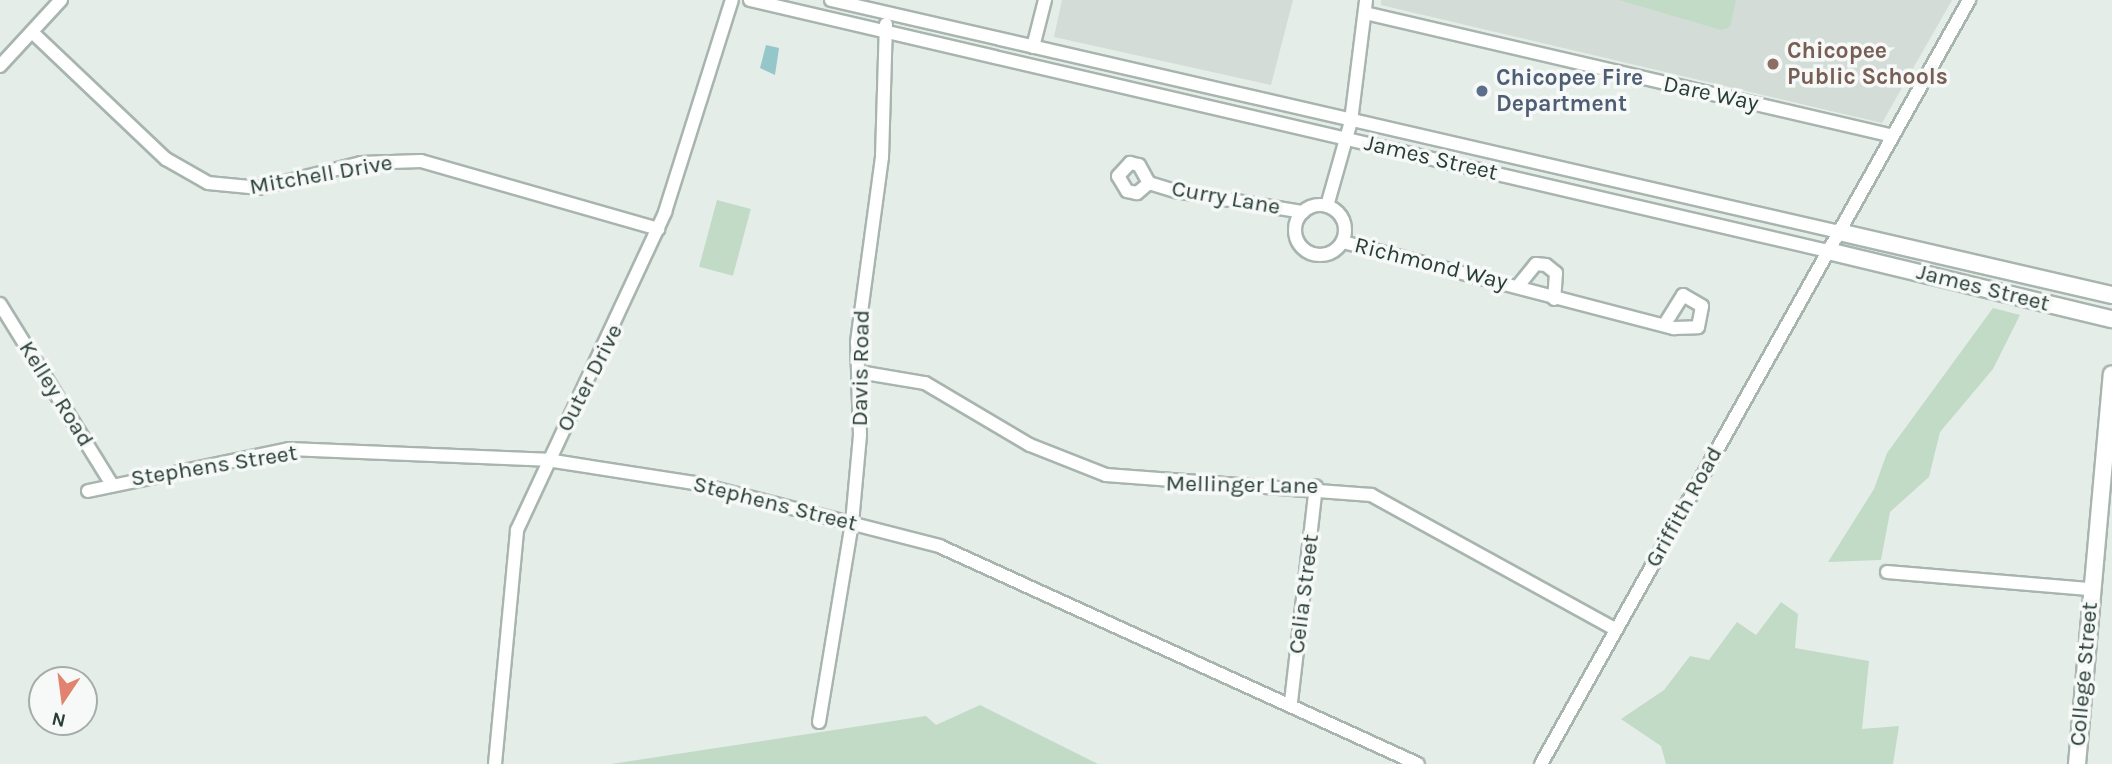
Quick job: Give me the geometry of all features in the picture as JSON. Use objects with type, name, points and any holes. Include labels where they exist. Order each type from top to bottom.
[{"type":"main road","name":"James Street","points":[[1839,232],[2112,295]]},
{"type":"main road","name":"James Street","points":[[1828,251],[2112,319]]},
{"type":"main road","name":"College Street","points":[[2077,764],[2112,375]]},
{"type":"street","points":[[0,66],[61,0]]},
{"type":"street","name":"Outer Drive","points":[[495,764],[512,552],[547,460],[610,341],[658,229],[732,0]]},
{"type":"street","name":"James Street","points":[[750,0],[1828,251]]},
{"type":"street","name":"James Street","points":[[831,0],[1839,232]]},
{"type":"street","points":[[1033,47],[1045,0]]},
{"type":"street","name":"Griffith Road","points":[[1541,764],[1969,0]]},
{"type":"street","points":[[1327,206],[1351,121],[1366,6]]},
{"type":"street","name":"Dare Way","points":[[1366,6],[1893,136]]},
{"type":"street","name":"Davis Road","points":[[819,722],[852,523],[859,372],[857,342],[882,157],[885,31],[889,13]]},
{"type":"street","name":"Mitchell Drive","points":[[32,32],[166,159],[208,183],[261,188],[360,163],[411,160],[485,175],[658,229]]},
{"type":"street","name":"Curry Lane","points":[[1149,183],[1303,212]]},
{"type":"street","points":[[1327,206],[1345,227],[1343,242],[1319,255],[1301,247],[1295,229],[1303,212],[1327,206]]},
{"type":"street","name":"Richmond Way","points":[[1343,242],[1518,286],[1554,299],[1666,322]]},
{"type":"street","name":"Richmond Way","points":[[1518,286],[1536,264],[1546,265],[1556,273],[1554,299]]},
{"type":"street","name":"Kelley Road","points":[[0,304],[111,483]]},
{"type":"street","name":"Mellinger Lane","points":[[859,372],[900,374],[937,388],[1030,445],[1106,475],[1168,484],[1316,486],[1392,503],[1615,629]]},
{"type":"street","name":"Stephens Street","points":[[88,492],[111,483],[289,449],[547,460],[694,483],[852,523],[1001,570],[1291,702],[1418,764]]},
{"type":"street","name":"Celia Street","points":[[1291,702],[1316,486]]},
{"type":"street","points":[[1886,572],[2091,589]]},
{"type":"shaded area","points":[[1062,0],[1293,0],[1271,85],[1054,37]]},
{"type":"shaded area","name":"Chicopee Public Schools","points":[[1381,0],[1952,0],[1882,123],[1381,5]]},
{"type":"green space","points":[[1619,0],[1736,0],[1730,27],[1721,30]]},
{"type":"green space","points":[[717,200],[751,209],[733,276],[699,267]]},
{"type":"green space","points":[[1993,308],[2020,315],[1993,369],[1940,432],[1929,477],[1890,512],[1881,560],[1828,562],[1874,489],[1887,453]]},
{"type":"green space","points":[[1781,602],[1798,614],[1795,648],[1869,661],[1862,729],[1899,726],[1893,764],[1666,764],[1661,746],[1621,719],[1664,690],[1690,656],[1709,660],[1737,622],[1756,635]]},
{"type":"green space","points":[[980,705],[1098,764],[611,764],[926,716],[936,725]]},
{"type":"water","points":[[766,45],[779,48],[775,75],[760,68]]},
{"type":"place","name":"Chicopee Public Schools","points":[[1773,64]]},
{"type":"place","name":"Chicopee Fire Department","points":[[1482,91]]}]
